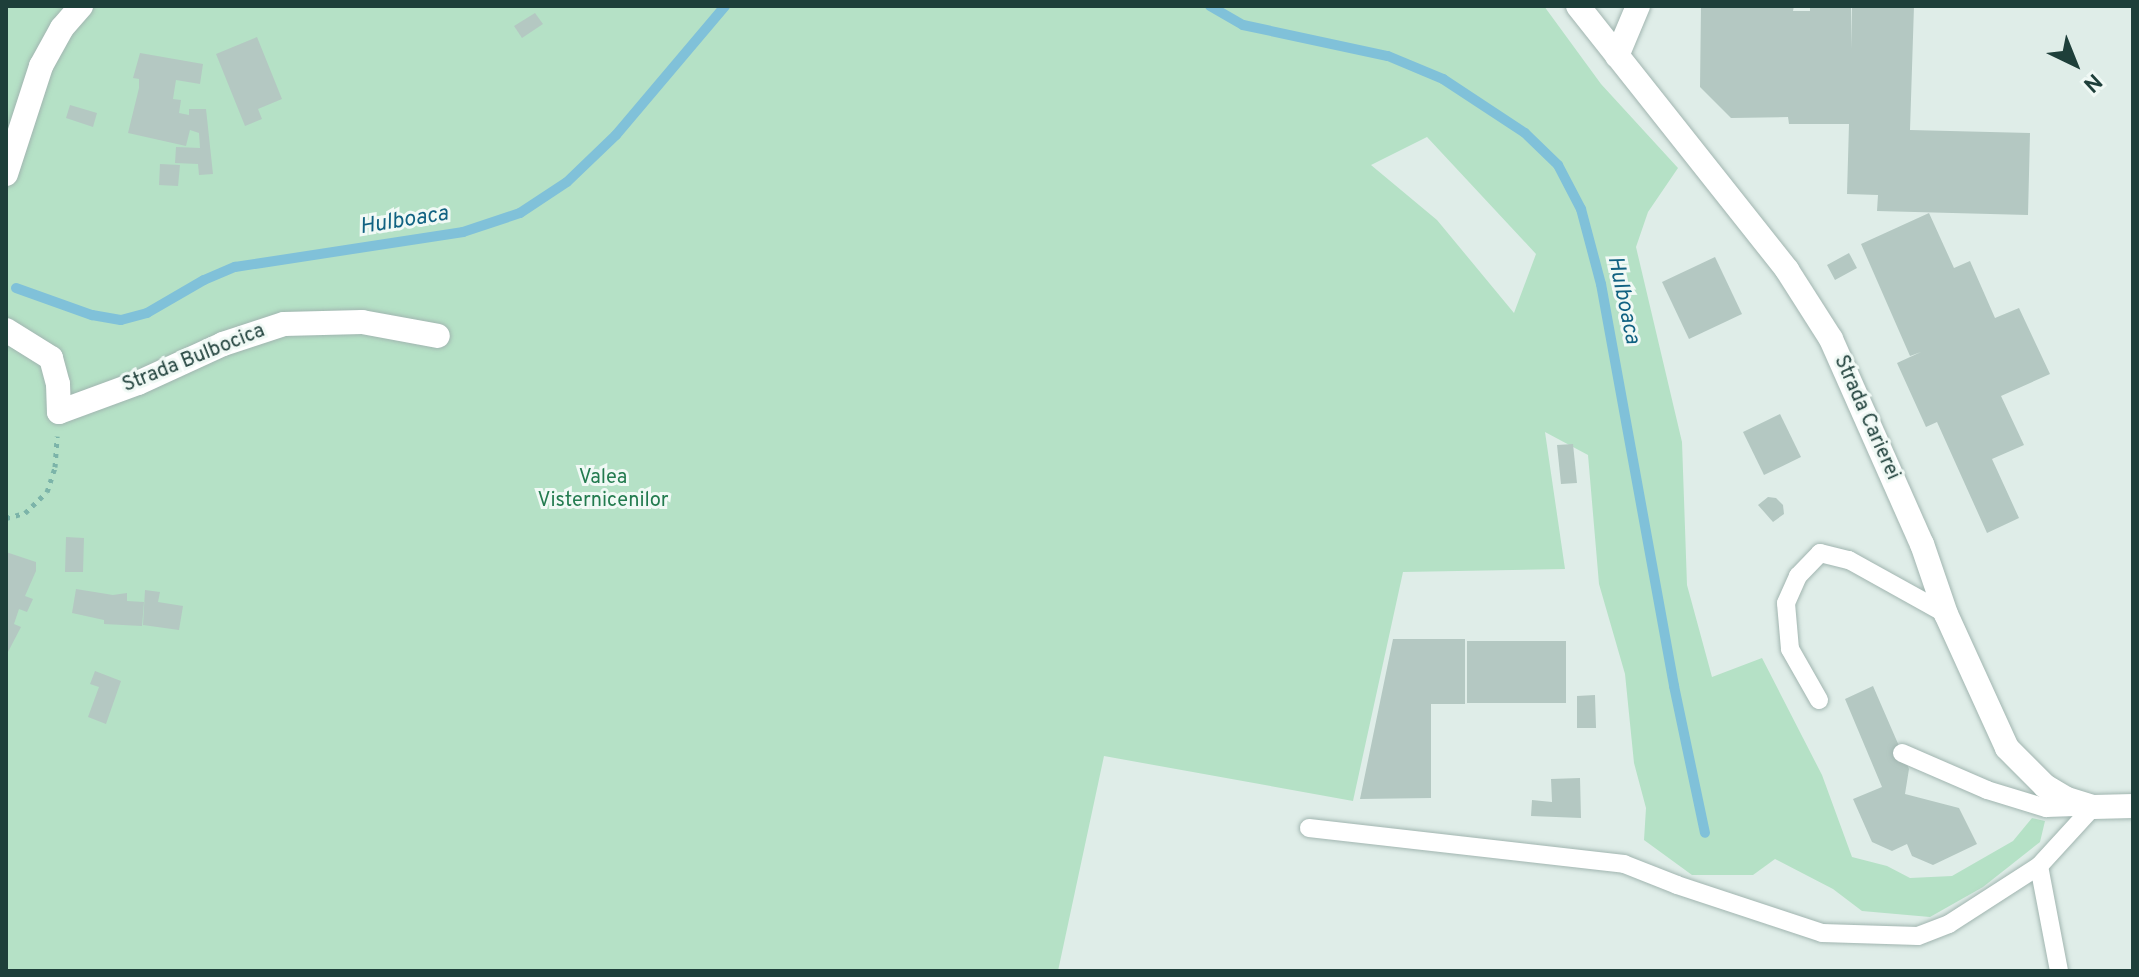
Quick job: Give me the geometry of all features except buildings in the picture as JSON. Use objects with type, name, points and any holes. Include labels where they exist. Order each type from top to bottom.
[{"type":"street","points":[[6,174],[41,66],[62,28],[81,6]]},
{"type":"street","name":"Strada Carierei","points":[[1578,6],[1787,270],[1831,339],[1922,544],[1946,614],[2007,748],[2045,786],[2067,799],[2093,807],[2133,806]]},
{"type":"street","points":[[1617,56],[1638,6]]},
{"type":"street","name":"Strada Bulbocica","points":[[59,412],[138,383],[223,344],[284,324],[362,322],[438,336]]},
{"type":"street","points":[[6,330],[51,358],[58,384],[59,412]]},
{"type":"lane","points":[[1819,700],[1790,649],[1786,603],[1798,576],[1820,553],[1849,560],[1946,614]]},
{"type":"lane","points":[[1902,753],[1987,790],[2046,808],[2093,807]]},
{"type":"lane","points":[[1309,828],[1624,864],[1822,933],[1918,936],[1949,924],[2039,866],[2093,807]]},
{"type":"lane","points":[[2039,866],[2059,971]]},
{"type":"path","points":[[6,518],[25,513],[47,492],[55,467],[59,412]]},
{"type":"green space","name":"Valea Visternicenilor","points":[[6,6],[1544,6],[1601,84],[1678,168],[1648,212],[1636,247],[1682,442],[1687,585],[1712,677],[1762,658],[1822,775],[1852,857],[1887,866],[1910,878],[1952,876],[2013,841],[2032,818],[2045,821],[2040,842],[1983,887],[1930,917],[1862,911],[1833,889],[1775,859],[1753,875],[1692,875],[1644,840],[1646,808],[1634,763],[1625,674],[1599,584],[1588,455],[1545,432],[1565,569],[1403,572],[1353,801],[1104,756],[1058,971],[6,971]],"holes":[[[1427,137],[1536,254],[1514,313],[1437,220],[1371,165]]]},
{"type":"waterway","name":"Hulboaca","points":[[16,288],[92,315],[121,320],[147,313],[204,280],[235,267],[463,232],[520,213],[567,182],[616,135],[725,6]]},
{"type":"waterway","name":"Hulboaca","points":[[1210,6],[1243,25],[1388,56],[1443,79],[1525,133],[1558,165],[1581,209],[1601,284],[1674,686],[1705,833]]}]
